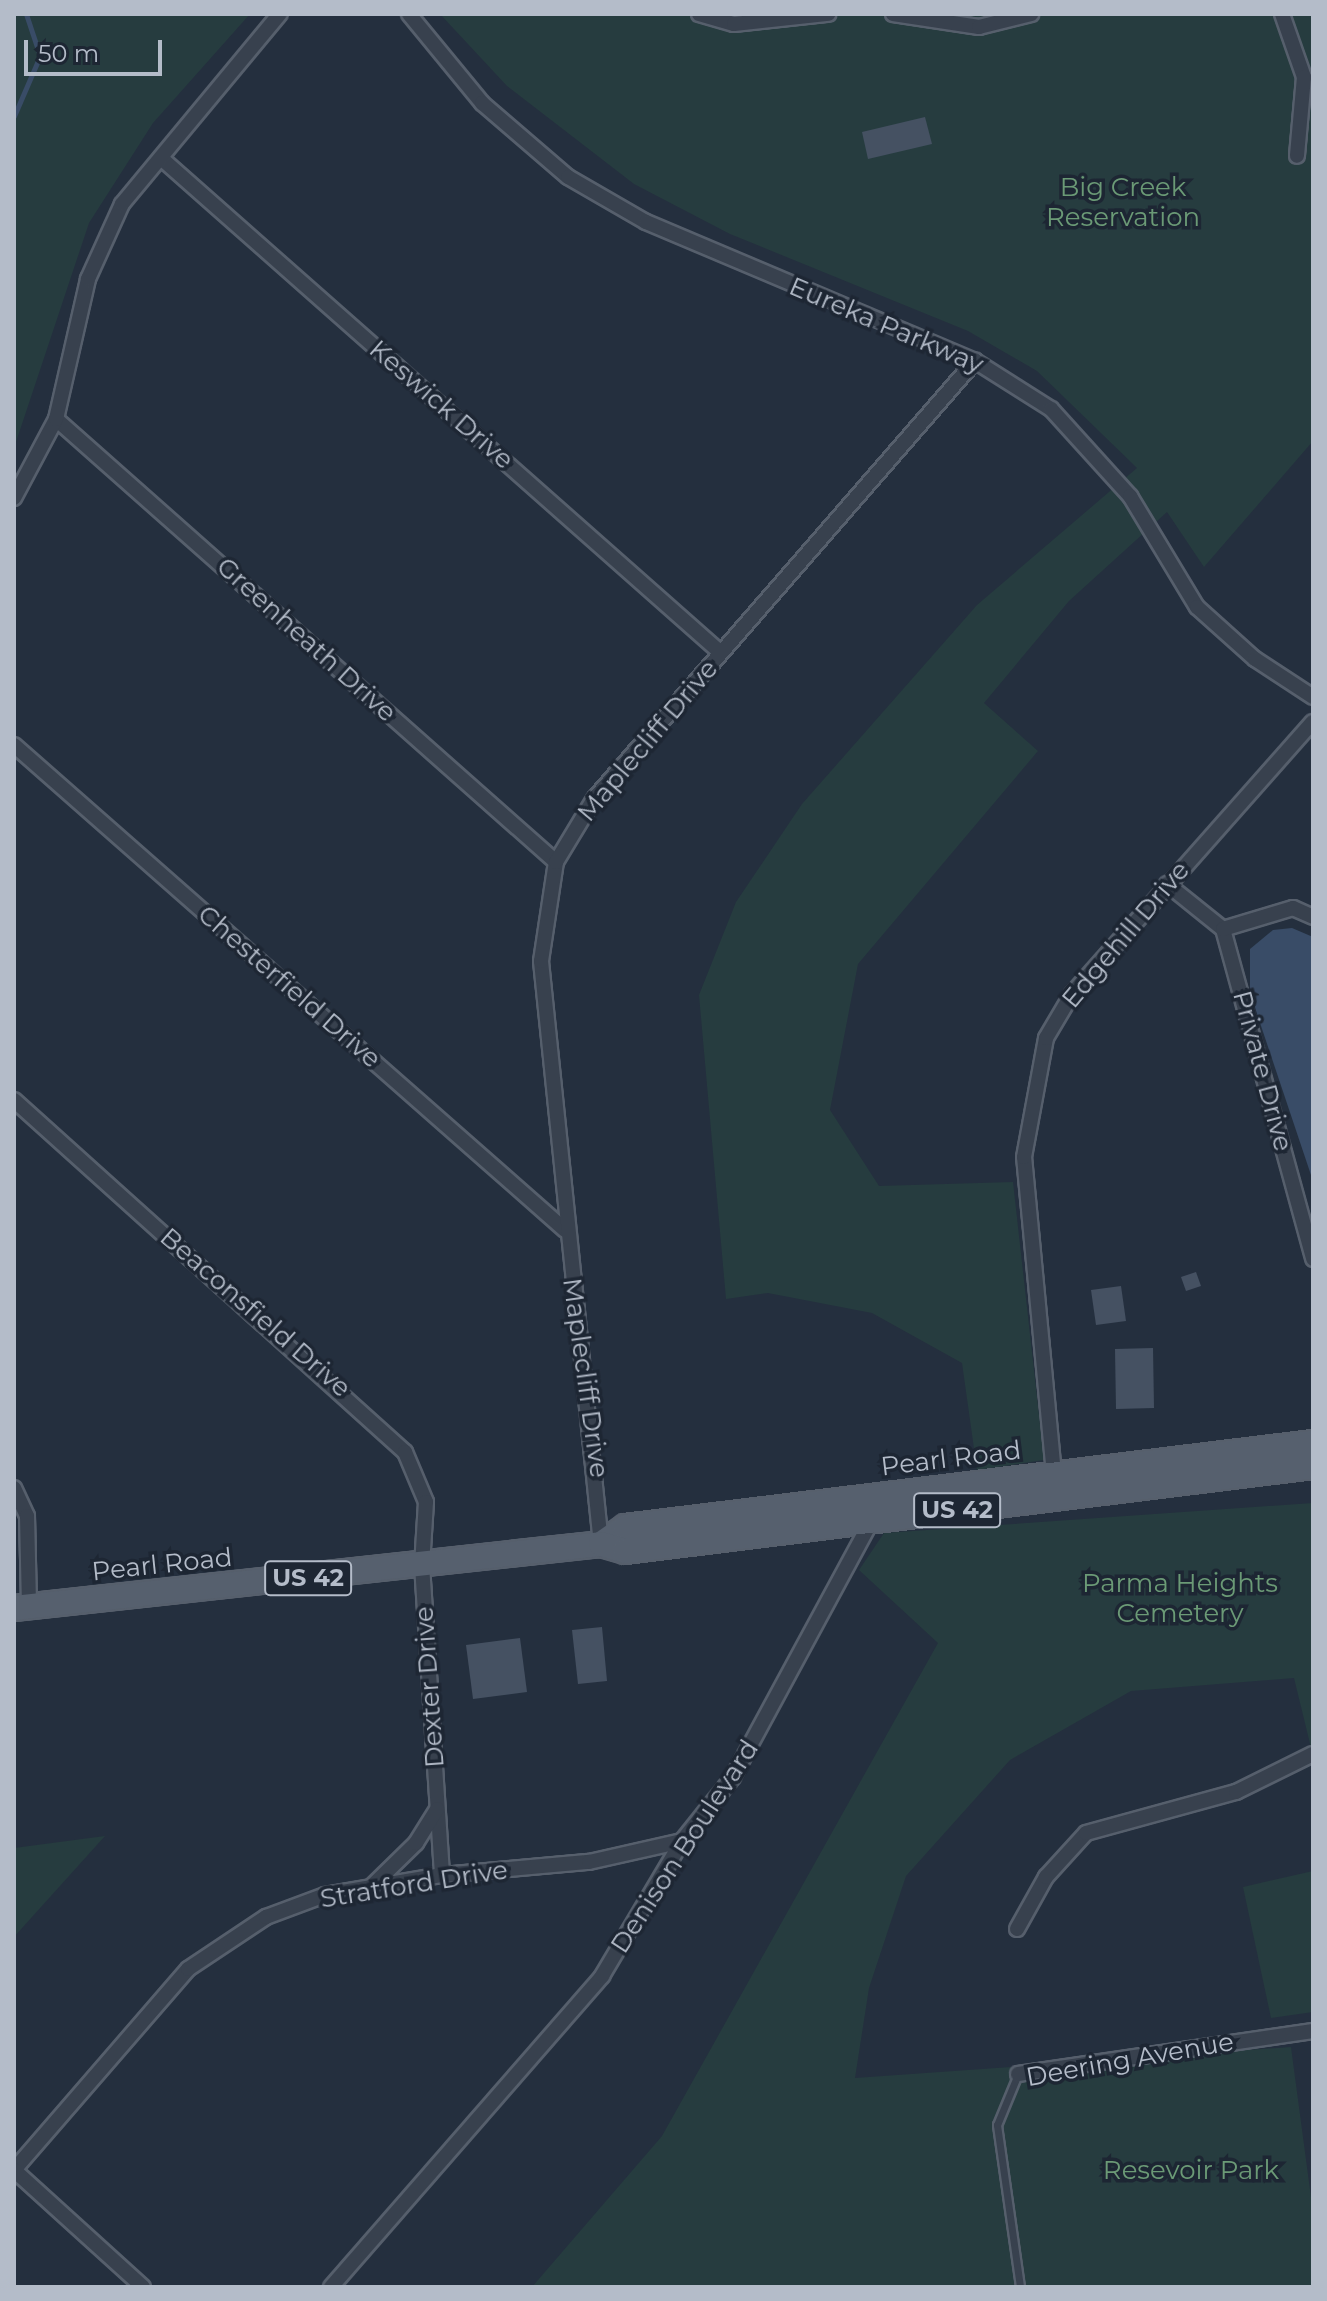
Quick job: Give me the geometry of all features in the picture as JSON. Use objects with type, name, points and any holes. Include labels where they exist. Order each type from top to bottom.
[{"type":"main road","name":"Pearl Road","points":[[601,1544],[625,1527],[1313,1443]]},
{"type":"main road","name":"Pearl Road","points":[[22,1607],[601,1544],[625,1551],[1313,1466]]},
{"type":"street","points":[[14,498],[56,419],[88,279],[122,204],[280,14]]},
{"type":"street","name":"Eureka Parkway","points":[[409,14],[482,103],[568,177],[646,222],[975,361],[1073,429],[1130,496],[1197,607],[1255,659],[1313,697]]},
{"type":"street","points":[[699,14],[734,24],[828,14]]},
{"type":"street","points":[[893,14],[979,27],[1031,14]]},
{"type":"street","points":[[1282,14],[1304,77],[1297,156]]},
{"type":"street","name":"Keswick Drive","points":[[161,158],[721,653]]},
{"type":"street","name":"Maplecliff Drive","points":[[601,1544],[565,1230],[541,961],[556,862],[594,799],[975,361]]},
{"type":"street","name":"Greenheath Drive","points":[[56,419],[556,862]]},
{"type":"street","name":"Edgehill Drive","points":[[1054,1474],[1024,1157],[1031,1089],[1046,1038],[1072,994],[1313,722]]},
{"type":"street","name":"Chesterfield Drive","points":[[14,745],[565,1230]]},
{"type":"street","points":[[1167,884],[1223,929],[1293,908],[1313,917]]},
{"type":"street","name":"Private Drive","points":[[1223,929],[1313,1259]]},
{"type":"street","name":"Beaconsfield Drive","points":[[14,1100],[405,1452],[426,1502],[422,1565]]},
{"type":"street","points":[[14,1488],[27,1516],[22,1607]]},
{"type":"street","name":"Denison Boulevard","points":[[331,2287],[602,1976],[682,1841],[733,1777],[871,1522]]},
{"type":"street","name":"Dexter Drive","points":[[422,1565],[442,1875]]},
{"type":"street","points":[[1017,1929],[1046,1877],[1086,1833],[1236,1792],[1313,1754]]},
{"type":"street","points":[[371,1887],[416,1843],[438,1809]]},
{"type":"street","name":"Stratford Drive","points":[[14,2170],[188,1969],[266,1917],[371,1887],[442,1875],[589,1862],[682,1841]]},
{"type":"street","name":"Deering Avenue","points":[[1018,2074],[1313,2031]]},
{"type":"street","points":[[14,2170],[143,2287]]},
{"type":"lane","name":"Deering Avenue","points":[[1018,2074],[997,2125],[1020,2287]]},
{"type":"green space","points":[[14,14],[250,14],[153,123],[89,223],[14,448]]},
{"type":"green space","name":"Big Creek Reservation","points":[[440,14],[1313,14],[1313,441],[1204,567],[1167,512],[1069,601],[984,703],[1038,751],[858,964],[830,1110],[879,1186],[1013,1182],[1044,1460],[977,1470],[962,1363],[872,1313],[768,1293],[726,1299],[699,995],[736,902],[802,804],[977,605],[1137,468],[1037,371],[968,331],[730,234],[634,184],[507,86]]},
{"type":"green space","points":[[1313,1503],[1313,1756],[1294,1678],[1131,1691],[1010,1760],[906,1876],[869,1988],[855,2078],[1291,2047],[1313,2212],[1313,2287],[532,2287],[662,2136],[938,1643],[859,1570],[884,1533]]},
{"type":"green space","points":[[105,1836],[14,1937],[14,1848]]},
{"type":"green space","points":[[1313,1871],[1313,2012],[1271,2018],[1243,1887]]},
{"type":"water","points":[[1292,928],[1313,937],[1313,1181],[1250,993],[1250,949],[1273,930]]},
{"type":"building","points":[[925,117],[932,144],[868,159],[862,132]]},
{"type":"building","points":[[1196,1272],[1201,1286],[1186,1291],[1181,1277]]},
{"type":"building","points":[[1121,1286],[1126,1321],[1096,1325],[1091,1290]]},
{"type":"building","points":[[1153,1348],[1154,1408],[1116,1409],[1115,1349]]},
{"type":"building","points":[[602,1627],[607,1681],[578,1684],[572,1630]]},
{"type":"building","points":[[520,1638],[527,1692],[473,1699],[466,1645]]},
{"type":"waterway","points":[[14,116],[40,56],[26,14]]},
{"type":"park label","name":"Parma Heights Cemetery","points":[[1180,1599]]},
{"type":"park label","name":"Resevoir Park","points":[[1191,2171]]}]
